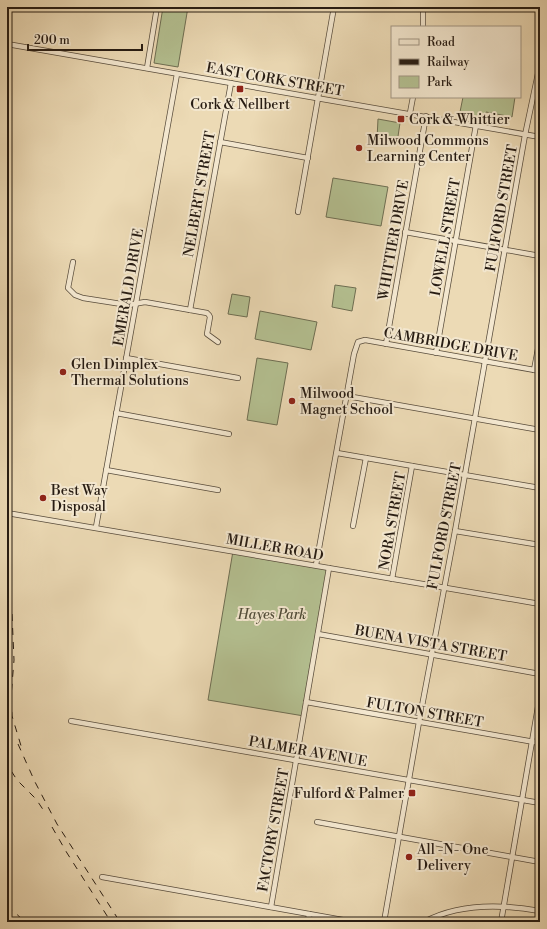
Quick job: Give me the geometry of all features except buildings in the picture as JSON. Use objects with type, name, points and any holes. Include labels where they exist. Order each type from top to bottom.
[{"type":"street","points":[[147,68],[157,7]]},
{"type":"street","points":[[298,212],[334,7]]},
{"type":"street","points":[[423,7],[423,26]]},
{"type":"street","name":"EAST CORK STREET","points":[[7,44],[540,137]]},
{"type":"street","name":"FULFORD STREET","points":[[384,922],[525,135],[540,64]]},
{"type":"street","name":"EMERALD DRIVE","points":[[96,527],[177,74]]},
{"type":"street","name":"NELBERT STREET","points":[[190,310],[231,83]]},
{"type":"street","points":[[410,114],[413,98]]},
{"type":"street","name":"WHITTIER DRIVE","points":[[386,344],[426,116]]},
{"type":"street","name":"LOWELL STREET","points":[[436,353],[476,125]]},
{"type":"street","points":[[220,142],[308,158]]},
{"type":"street","points":[[405,232],[540,256]]},
{"type":"street","points":[[73,262],[68,285],[69,290],[78,297],[128,305],[145,302],[209,314],[210,317],[207,334],[218,342]]},
{"type":"street","points":[[534,370],[540,338]]},
{"type":"street","name":"CAMBRIDGE DRIVE","points":[[347,396],[354,354],[358,342],[365,340],[540,371]]},
{"type":"street","points":[[126,358],[238,378]]},
{"type":"street","points":[[316,566],[347,396],[540,430]]},
{"type":"street","points":[[116,413],[229,434]]},
{"type":"street","points":[[337,453],[540,488]]},
{"type":"street","points":[[353,526],[366,458]]},
{"type":"street","name":"NORA STREET","points":[[392,579],[412,466]]},
{"type":"street","points":[[106,470],[218,490]]},
{"type":"street","name":"MILLER ROAD","points":[[7,513],[540,604]]},
{"type":"street","points":[[455,531],[540,545]]},
{"type":"street","name":"FACTORY STREET","points":[[271,907],[329,568]]},
{"type":"street","name":"BUENA VISTA STREET","points":[[318,634],[540,674]]},
{"type":"street","points":[[500,922],[540,695]]},
{"type":"street","name":"FULTON STREET","points":[[306,702],[540,743]]},
{"type":"street","name":"PALMER AVENUE","points":[[71,722],[296,760],[540,804]]},
{"type":"street","points":[[317,822],[540,862]]},
{"type":"street","points":[[102,877],[354,922]]},
{"type":"street","points":[[424,922],[442,914],[481,906],[512,906],[540,911]]},
{"type":"street","points":[[308,922],[309,914]]},
{"type":"green space","points":[[163,7],[188,7],[178,67],[154,63]]},
{"type":"green space","points":[[463,98],[515,98],[512,117],[486,112],[485,121],[459,117]]},
{"type":"green space","points":[[378,119],[400,123],[397,143],[377,139]]},
{"type":"green space","points":[[333,178],[388,187],[381,226],[326,217]]},
{"type":"green space","points":[[335,285],[356,288],[352,311],[332,307]]},
{"type":"green space","points":[[232,294],[250,297],[247,317],[228,314]]},
{"type":"green space","points":[[260,311],[317,322],[311,350],[255,339]]},
{"type":"green space","points":[[257,358],[288,363],[277,425],[247,420]]},
{"type":"green space","name":"Hayes Park","points":[[233,551],[329,568],[304,716],[208,700]]},
{"type":"railway","points":[[12,614],[14,660],[11,697],[12,716],[22,749]]},
{"type":"railway","points":[[18,744],[35,782],[57,824],[120,922]]},
{"type":"railway","points":[[7,758],[10,769],[17,780],[36,799],[44,811]]},
{"type":"railway","points":[[52,827],[111,922]]},
{"type":"railway","points":[[7,905],[25,922]]},
{"type":"place","name":"Cork & Nellbert","points":[[240,89]]},
{"type":"place","name":"Cork & Whittier","points":[[401,119]]},
{"type":"place","name":"Milwood Commons Learning Center","points":[[359,148]]},
{"type":"place","name":"Glen Dimplex Thermal Solutions","points":[[63,372]]},
{"type":"place","name":"Milwood Magnet School","points":[[292,401]]},
{"type":"place","name":"Best Way Disposal","points":[[43,498]]},
{"type":"place","name":"Fulford & Palmer","points":[[412,793]]},
{"type":"place","name":"All -N- One Delivery","points":[[409,857]]}]
